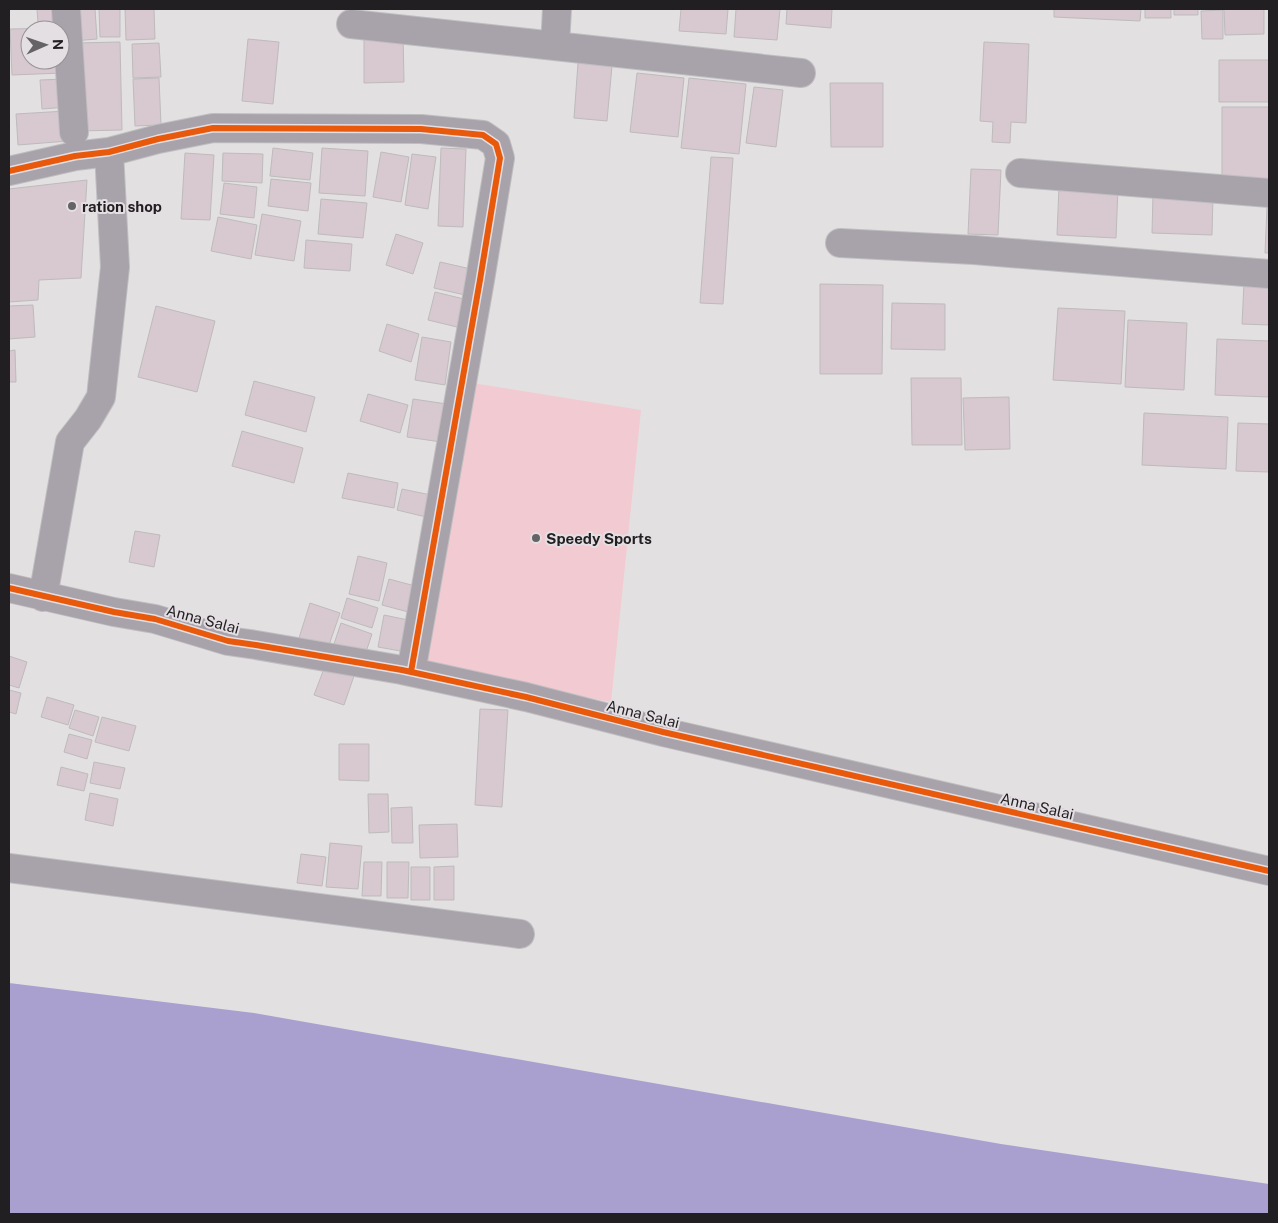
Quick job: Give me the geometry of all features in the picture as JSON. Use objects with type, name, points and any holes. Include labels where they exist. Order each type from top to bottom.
[{"type":"street","points":[[66,9],[74,132]]},
{"type":"street","points":[[555,46],[557,9]]},
{"type":"street","points":[[351,24],[801,73]]},
{"type":"street","points":[[9,171],[75,156],[109,152],[158,139],[213,128],[421,129],[483,136],[496,144],[500,158],[411,672]]},
{"type":"street","points":[[43,597],[70,442],[88,419],[101,396],[115,267],[109,152]]},
{"type":"street","points":[[1020,173],[1269,193]]},
{"type":"street","points":[[840,243],[974,250],[1269,274]]},
{"type":"street","name":"Anna Salai","points":[[9,588],[43,597],[155,619],[228,642],[284,649],[411,672],[526,697],[663,732],[1269,871]]},
{"type":"street","points":[[9,868],[520,934]]},
{"type":"shaded area","name":"Speedy Sports","points":[[466,382],[641,410],[611,702],[425,666]]},
{"type":"shaded area","points":[[9,983],[254,1013],[1001,1144],[1269,1184],[1269,1214],[9,1214]]},
{"type":"building","points":[[37,9],[61,9],[62,20],[38,20]]},
{"type":"building","points":[[71,9],[95,9],[97,39],[73,41]]},
{"type":"building","points":[[99,9],[120,9],[120,37],[100,37]]},
{"type":"building","points":[[125,9],[154,9],[155,39],[126,40]]},
{"type":"building","points":[[681,9],[728,9],[726,34],[679,31]]},
{"type":"building","points":[[736,9],[780,9],[777,40],[734,37]]},
{"type":"building","points":[[787,9],[832,9],[831,28],[786,24]]},
{"type":"building","points":[[1054,9],[1141,9],[1140,21],[1054,17]]},
{"type":"building","points":[[1145,9],[1171,9],[1171,18],[1145,18]]},
{"type":"building","points":[[1174,9],[1198,9],[1198,15],[1174,15]]},
{"type":"building","points":[[1224,9],[1264,9],[1264,34],[1225,35]]},
{"type":"building","points":[[1223,10],[1223,39],[1202,39],[1201,11]]},
{"type":"building","points":[[10,29],[20,29],[20,70],[63,70],[63,73],[12,75]]},
{"type":"building","points":[[403,33],[404,82],[364,83],[364,34]]},
{"type":"building","points":[[248,39],[279,42],[273,104],[242,101]]},
{"type":"building","points":[[120,42],[122,130],[79,131],[77,43]]},
{"type":"building","points":[[984,42],[1029,44],[1026,123],[1011,122],[1010,143],[992,142],[993,122],[980,121]]},
{"type":"building","points":[[159,43],[161,77],[133,78],[132,44]]},
{"type":"building","points":[[1219,60],[1269,60],[1269,102],[1219,102]]},
{"type":"building","points":[[578,63],[612,66],[607,121],[574,118]]},
{"type":"building","points":[[637,73],[684,78],[678,137],[630,132]]},
{"type":"building","points":[[159,78],[161,125],[135,126],[133,79]]},
{"type":"building","points":[[689,78],[746,84],[739,154],[681,148]]},
{"type":"building","points":[[65,79],[67,107],[42,109],[40,80]]},
{"type":"building","points":[[830,83],[883,83],[883,147],[831,147]]},
{"type":"building","points":[[754,87],[783,90],[776,147],[746,143]]},
{"type":"building","points":[[1222,107],[1269,107],[1269,179],[1222,179]]},
{"type":"building","points":[[66,111],[68,141],[18,145],[16,114]]},
{"type":"building","points":[[273,148],[313,153],[310,180],[270,176]]},
{"type":"building","points":[[322,148],[368,151],[365,196],[319,193]]},
{"type":"building","points":[[441,148],[466,149],[463,227],[438,226]]},
{"type":"building","points":[[381,152],[409,157],[401,202],[373,197]]},
{"type":"building","points":[[185,153],[214,155],[210,220],[181,219]]},
{"type":"building","points":[[223,153],[263,154],[262,183],[222,181]]},
{"type":"building","points":[[412,154],[436,157],[428,209],[405,205]]},
{"type":"building","points":[[711,157],[733,158],[723,304],[700,303]]},
{"type":"building","points":[[971,169],[1001,170],[998,235],[968,234]]},
{"type":"building","points":[[271,179],[311,183],[308,211],[268,206]]},
{"type":"building","points":[[87,180],[81,278],[39,280],[38,300],[9,302],[9,189]]},
{"type":"building","points":[[224,183],[257,187],[254,218],[220,214]]},
{"type":"building","points":[[1059,186],[1118,188],[1116,238],[1057,235]]},
{"type":"building","points":[[1153,194],[1213,196],[1212,235],[1152,233]]},
{"type":"building","points":[[321,199],[367,203],[363,238],[318,234]]},
{"type":"building","points":[[1267,207],[1269,208],[1269,253],[1265,253]]},
{"type":"building","points":[[262,214],[301,221],[294,261],[255,255]]},
{"type":"building","points":[[218,217],[257,225],[251,259],[211,251]]},
{"type":"building","points":[[396,234],[423,243],[413,274],[386,265]]},
{"type":"building","points":[[306,240],[352,244],[350,271],[304,268]]},
{"type":"building","points":[[440,262],[471,269],[465,295],[434,288]]},
{"type":"building","points":[[1244,283],[1269,284],[1269,325],[1242,324]]},
{"type":"building","points":[[820,284],[883,285],[882,374],[820,374]]},
{"type":"building","points":[[435,292],[464,299],[457,327],[428,320]]},
{"type":"building","points":[[892,303],[945,304],[945,350],[891,349]]},
{"type":"building","points":[[33,305],[35,337],[9,339],[9,306]]},
{"type":"building","points":[[156,306],[215,321],[197,392],[138,377]]},
{"type":"building","points":[[1058,308],[1125,311],[1121,384],[1053,380]]},
{"type":"building","points":[[1128,320],[1187,323],[1184,390],[1125,387]]},
{"type":"building","points":[[387,324],[419,334],[411,362],[379,351]]},
{"type":"building","points":[[422,337],[451,342],[445,385],[415,380]]},
{"type":"building","points":[[1217,339],[1269,341],[1269,397],[1215,395]]},
{"type":"building","points":[[15,350],[16,382],[9,382],[9,351]]},
{"type":"building","points":[[911,378],[961,378],[962,445],[912,445]]},
{"type":"building","points":[[254,381],[315,397],[306,432],[245,415]]},
{"type":"building","points":[[368,394],[408,405],[400,433],[360,421]]},
{"type":"building","points":[[1009,397],[1010,449],[965,450],[963,398]]},
{"type":"building","points":[[413,399],[447,404],[441,442],[407,437]]},
{"type":"building","points":[[1144,413],[1228,417],[1226,469],[1142,465]]},
{"type":"building","points":[[1238,423],[1269,424],[1269,472],[1236,471]]},
{"type":"building","points":[[242,431],[303,448],[294,483],[232,466]]},
{"type":"building","points":[[348,473],[398,483],[394,508],[342,498]]},
{"type":"building","points":[[402,489],[431,495],[426,517],[397,510]]},
{"type":"building","points":[[135,531],[160,535],[154,567],[129,562]]},
{"type":"building","points":[[358,556],[387,563],[379,601],[349,594]]},
{"type":"building","points":[[389,579],[419,587],[412,613],[382,605]]},
{"type":"building","points":[[347,598],[378,608],[372,628],[341,618]]},
{"type":"building","points":[[310,603],[340,613],[328,648],[299,638]]},
{"type":"building","points":[[384,615],[413,621],[406,652],[378,647]]},
{"type":"building","points":[[341,623],[372,634],[364,658],[333,647]]},
{"type":"building","points":[[9,656],[27,662],[19,688],[9,685]]},
{"type":"building","points":[[325,666],[354,676],[344,705],[314,695]]},
{"type":"building","points":[[9,690],[21,693],[16,714],[9,712]]},
{"type":"building","points":[[47,697],[74,705],[68,725],[41,717]]},
{"type":"building","points":[[480,709],[508,710],[502,807],[475,805]]},
{"type":"building","points":[[75,710],[99,717],[93,736],[69,728]]},
{"type":"building","points":[[102,717],[136,726],[129,751],[95,742]]},
{"type":"building","points":[[69,734],[92,740],[87,759],[64,752]]},
{"type":"building","points":[[339,744],[369,744],[369,781],[339,780]]},
{"type":"building","points":[[94,762],[125,768],[120,789],[90,783]]},
{"type":"building","points":[[61,767],[88,774],[84,791],[57,785]]},
{"type":"building","points":[[90,793],[118,799],[113,826],[85,820]]},
{"type":"building","points":[[368,794],[388,794],[389,832],[369,833]]},
{"type":"building","points":[[412,807],[413,843],[392,843],[391,808]]},
{"type":"building","points":[[457,824],[458,857],[420,858],[419,825]]},
{"type":"building","points":[[330,843],[362,846],[358,889],[326,887]]},
{"type":"building","points":[[301,854],[326,857],[322,886],[297,883]]},
{"type":"building","points":[[364,862],[382,862],[381,896],[362,896]]},
{"type":"building","points":[[387,862],[409,862],[408,898],[387,898]]},
{"type":"building","points":[[454,866],[454,900],[434,900],[434,867]]},
{"type":"building","points":[[411,867],[430,867],[430,900],[411,900]]},
{"type":"cycle path","points":[[9,171],[75,156],[109,152],[158,139],[213,128],[421,129],[483,135],[496,144],[500,158],[411,672]]},
{"type":"cycle path","points":[[9,588],[114,612],[155,619],[228,641],[402,670],[526,697],[663,732],[1269,871]]},
{"type":"place","name":"ration shop","points":[[72,206]]},
{"type":"place","name":"Speedy Sports","points":[[536,538]]}]
